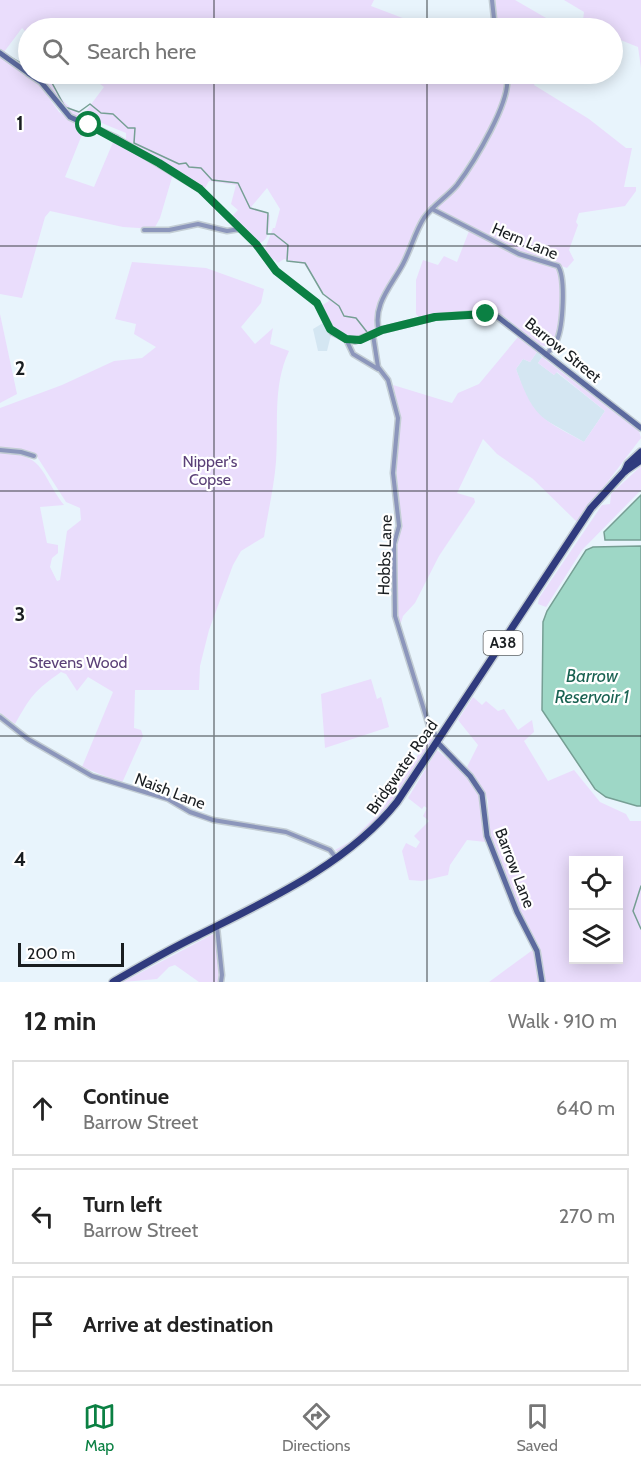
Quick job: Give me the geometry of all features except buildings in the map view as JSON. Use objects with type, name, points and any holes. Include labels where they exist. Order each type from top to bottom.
[{"type":"highway","name":"Bridgwater Road","points":[[628,470],[628,464],[641,452]]},
{"type":"highway","name":"Bridgwater Road","points":[[113,982],[267,901],[336,858],[363,838],[384,818],[591,508],[628,470],[641,461]]},
{"type":"main road","points":[[0,53],[18,65]]},
{"type":"main road","points":[[42,84],[66,114],[106,133],[181,176],[212,200],[256,244],[276,271],[317,303],[330,329],[346,339]]},
{"type":"main road","name":"Barrow Street","points":[[346,339],[355,341],[442,315],[486,314],[503,319],[545,356],[641,428]]},
{"type":"main road","name":"Barrow Lane","points":[[438,740],[470,776],[482,794],[487,836],[517,912],[535,946],[542,982]]},
{"type":"street","points":[[492,0],[494,18]]},
{"type":"street","name":"Hobbs Lane","points":[[438,740],[429,726],[395,616],[394,544],[399,526],[393,473],[398,417],[388,380],[378,369],[376,333],[382,299],[403,264],[420,224],[456,185],[489,132],[509,84]]},
{"type":"street","name":"Hern Lane","points":[[432,209],[502,246],[558,266],[563,281],[561,323],[557,342],[545,356]]},
{"type":"street","points":[[144,230],[169,230],[198,224],[227,231],[240,229]]},
{"type":"street","points":[[346,339],[350,351],[378,369]]},
{"type":"street","points":[[0,450],[34,456]]},
{"type":"street","name":"Naish Lane","points":[[0,717],[28,739],[92,777],[168,799],[190,812],[213,820],[286,832],[330,850],[336,858]]},
{"type":"street","points":[[217,926],[221,982]]},
{"type":"shaded area","points":[[323,323],[331,335],[327,351],[318,351],[313,329]]},
{"type":"shaded area","points":[[537,352],[542,357],[538,363],[554,375],[556,372],[605,411],[584,442],[540,417],[527,401],[516,369],[523,359],[530,362]]},
{"type":"green space","points":[[0,0],[374,0],[371,6],[403,18],[18,18],[18,33],[4,52],[0,49]]},
{"type":"green space","points":[[493,0],[515,0],[546,18],[495,18]]},
{"type":"green space","points":[[564,0],[641,0],[641,68],[638,47],[623,41],[623,18],[583,18],[584,12]]},
{"type":"green space","points":[[0,56],[18,69],[18,84],[39,84],[59,112],[85,127],[65,177],[94,187],[114,140],[173,174],[160,218],[154,229],[123,227],[50,211],[45,217],[22,298],[0,294]]},
{"type":"green space","points":[[42,84],[53,84],[66,104],[88,119],[87,121],[72,115]]},
{"type":"green space","points":[[100,84],[506,84],[507,86],[488,132],[451,189],[418,224],[407,253],[381,299],[375,331],[353,338],[340,335],[336,330],[321,306],[329,301],[304,264],[284,259],[278,263],[274,259],[271,263],[264,252],[273,228],[275,228],[280,209],[267,188],[251,207],[270,215],[268,235],[260,243],[231,217],[238,210],[231,204],[236,185],[209,181],[204,190],[126,141],[126,133],[87,117],[86,111],[104,87]]},
{"type":"green space","points":[[510,84],[534,84],[589,119],[626,148],[632,148],[624,187],[636,187],[636,191],[625,206],[579,213],[576,222],[578,225],[569,250],[574,260],[567,268],[507,247],[437,209],[460,181],[483,146],[494,127]]},
{"type":"green space","points":[[469,231],[518,255],[557,268],[560,275],[559,323],[554,340],[549,346],[536,344],[509,321],[494,313],[473,310],[420,319],[416,314],[416,280],[423,260],[438,265],[444,256],[457,262]]},
{"type":"green space","points":[[132,262],[206,268],[264,289],[261,303],[241,327],[255,344],[273,328],[270,344],[289,351],[278,392],[276,462],[264,537],[241,551],[233,565],[209,630],[200,666],[199,690],[135,690],[134,728],[141,730],[143,736],[122,783],[82,767],[113,692],[88,677],[77,691],[66,674],[61,672],[34,695],[15,724],[0,713],[0,451],[34,461],[64,505],[40,507],[47,543],[58,545],[58,553],[52,558],[50,567],[57,581],[60,580],[67,531],[81,520],[80,508],[66,502],[36,455],[0,449],[0,408],[62,385],[114,361],[142,358],[156,347],[134,334],[136,324],[115,319]]},
{"type":"green space","points":[[0,314],[17,394],[0,403]]},
{"type":"green space","points":[[518,337],[537,352],[530,362],[523,359],[516,369],[528,398],[547,421],[584,442],[605,411],[557,372],[554,375],[538,363],[542,357],[639,431],[641,438],[577,522],[533,479],[497,454],[483,439],[457,493],[474,498],[475,502],[439,556],[415,603],[403,616],[400,626],[397,613],[396,549],[401,523],[396,468],[401,418],[393,385],[452,403],[458,393],[479,384]]},
{"type":"green space","points":[[641,466],[641,490],[582,550],[546,607],[538,604],[539,598],[602,505],[610,504],[611,494]]},
{"type":"green space","points":[[371,679],[377,699],[381,697],[389,727],[325,748],[321,694]]},
{"type":"green space","points":[[473,697],[482,705],[486,701],[498,711],[504,709],[518,730],[532,720],[534,732],[524,741],[548,781],[574,770],[600,802],[626,814],[630,821],[641,821],[641,982],[545,982],[540,948],[522,915],[489,833],[488,801],[485,792],[467,767],[478,745],[458,720]]},
{"type":"green space","points":[[432,734],[434,740],[392,801],[353,841],[338,852],[335,850],[351,841],[381,811]]},
{"type":"green space","points":[[437,750],[470,778],[482,798],[486,842],[467,840],[450,865],[448,875],[422,881],[409,880],[402,851],[406,843],[416,848],[420,842],[414,836],[429,821],[423,816],[427,808],[424,806],[422,809],[408,798]]},
{"type":"green space","points":[[213,934],[216,936],[219,982],[199,982],[175,965],[169,967],[157,979],[123,982]]},
{"type":"green space","points":[[534,949],[539,982],[489,982]]},
{"type":"water","points":[[641,495],[641,540],[605,540],[604,532]]},
{"type":"water","name":"Barrow Reservoir 1","points":[[641,546],[641,806],[637,806],[606,797],[595,789],[542,710],[543,622],[547,611],[586,550],[593,547]]},
{"type":"waterway","points":[[10,57],[18,61]]},
{"type":"waterway","points":[[53,84],[65,107],[79,112],[90,104],[101,113],[113,114],[128,128],[135,128],[134,143],[179,164],[186,163],[189,167],[201,168],[212,180],[238,183],[250,208],[268,213],[267,234],[274,234],[288,245],[287,261],[305,263],[323,294],[339,306],[344,316],[356,318],[367,332]]},
{"type":"waterway","points":[[641,886],[633,911],[641,929]]},
{"type":"route","points":[[89,125],[159,163],[200,189],[256,244],[276,271],[317,303],[330,329],[335,334],[352,341],[360,340],[369,338],[382,330],[429,318],[486,314]]},
{"type":"park label","name":"Nipper's Copse","points":[[210,470]]},
{"type":"park label","name":"Stevens Wood","points":[[78,662]]}]
